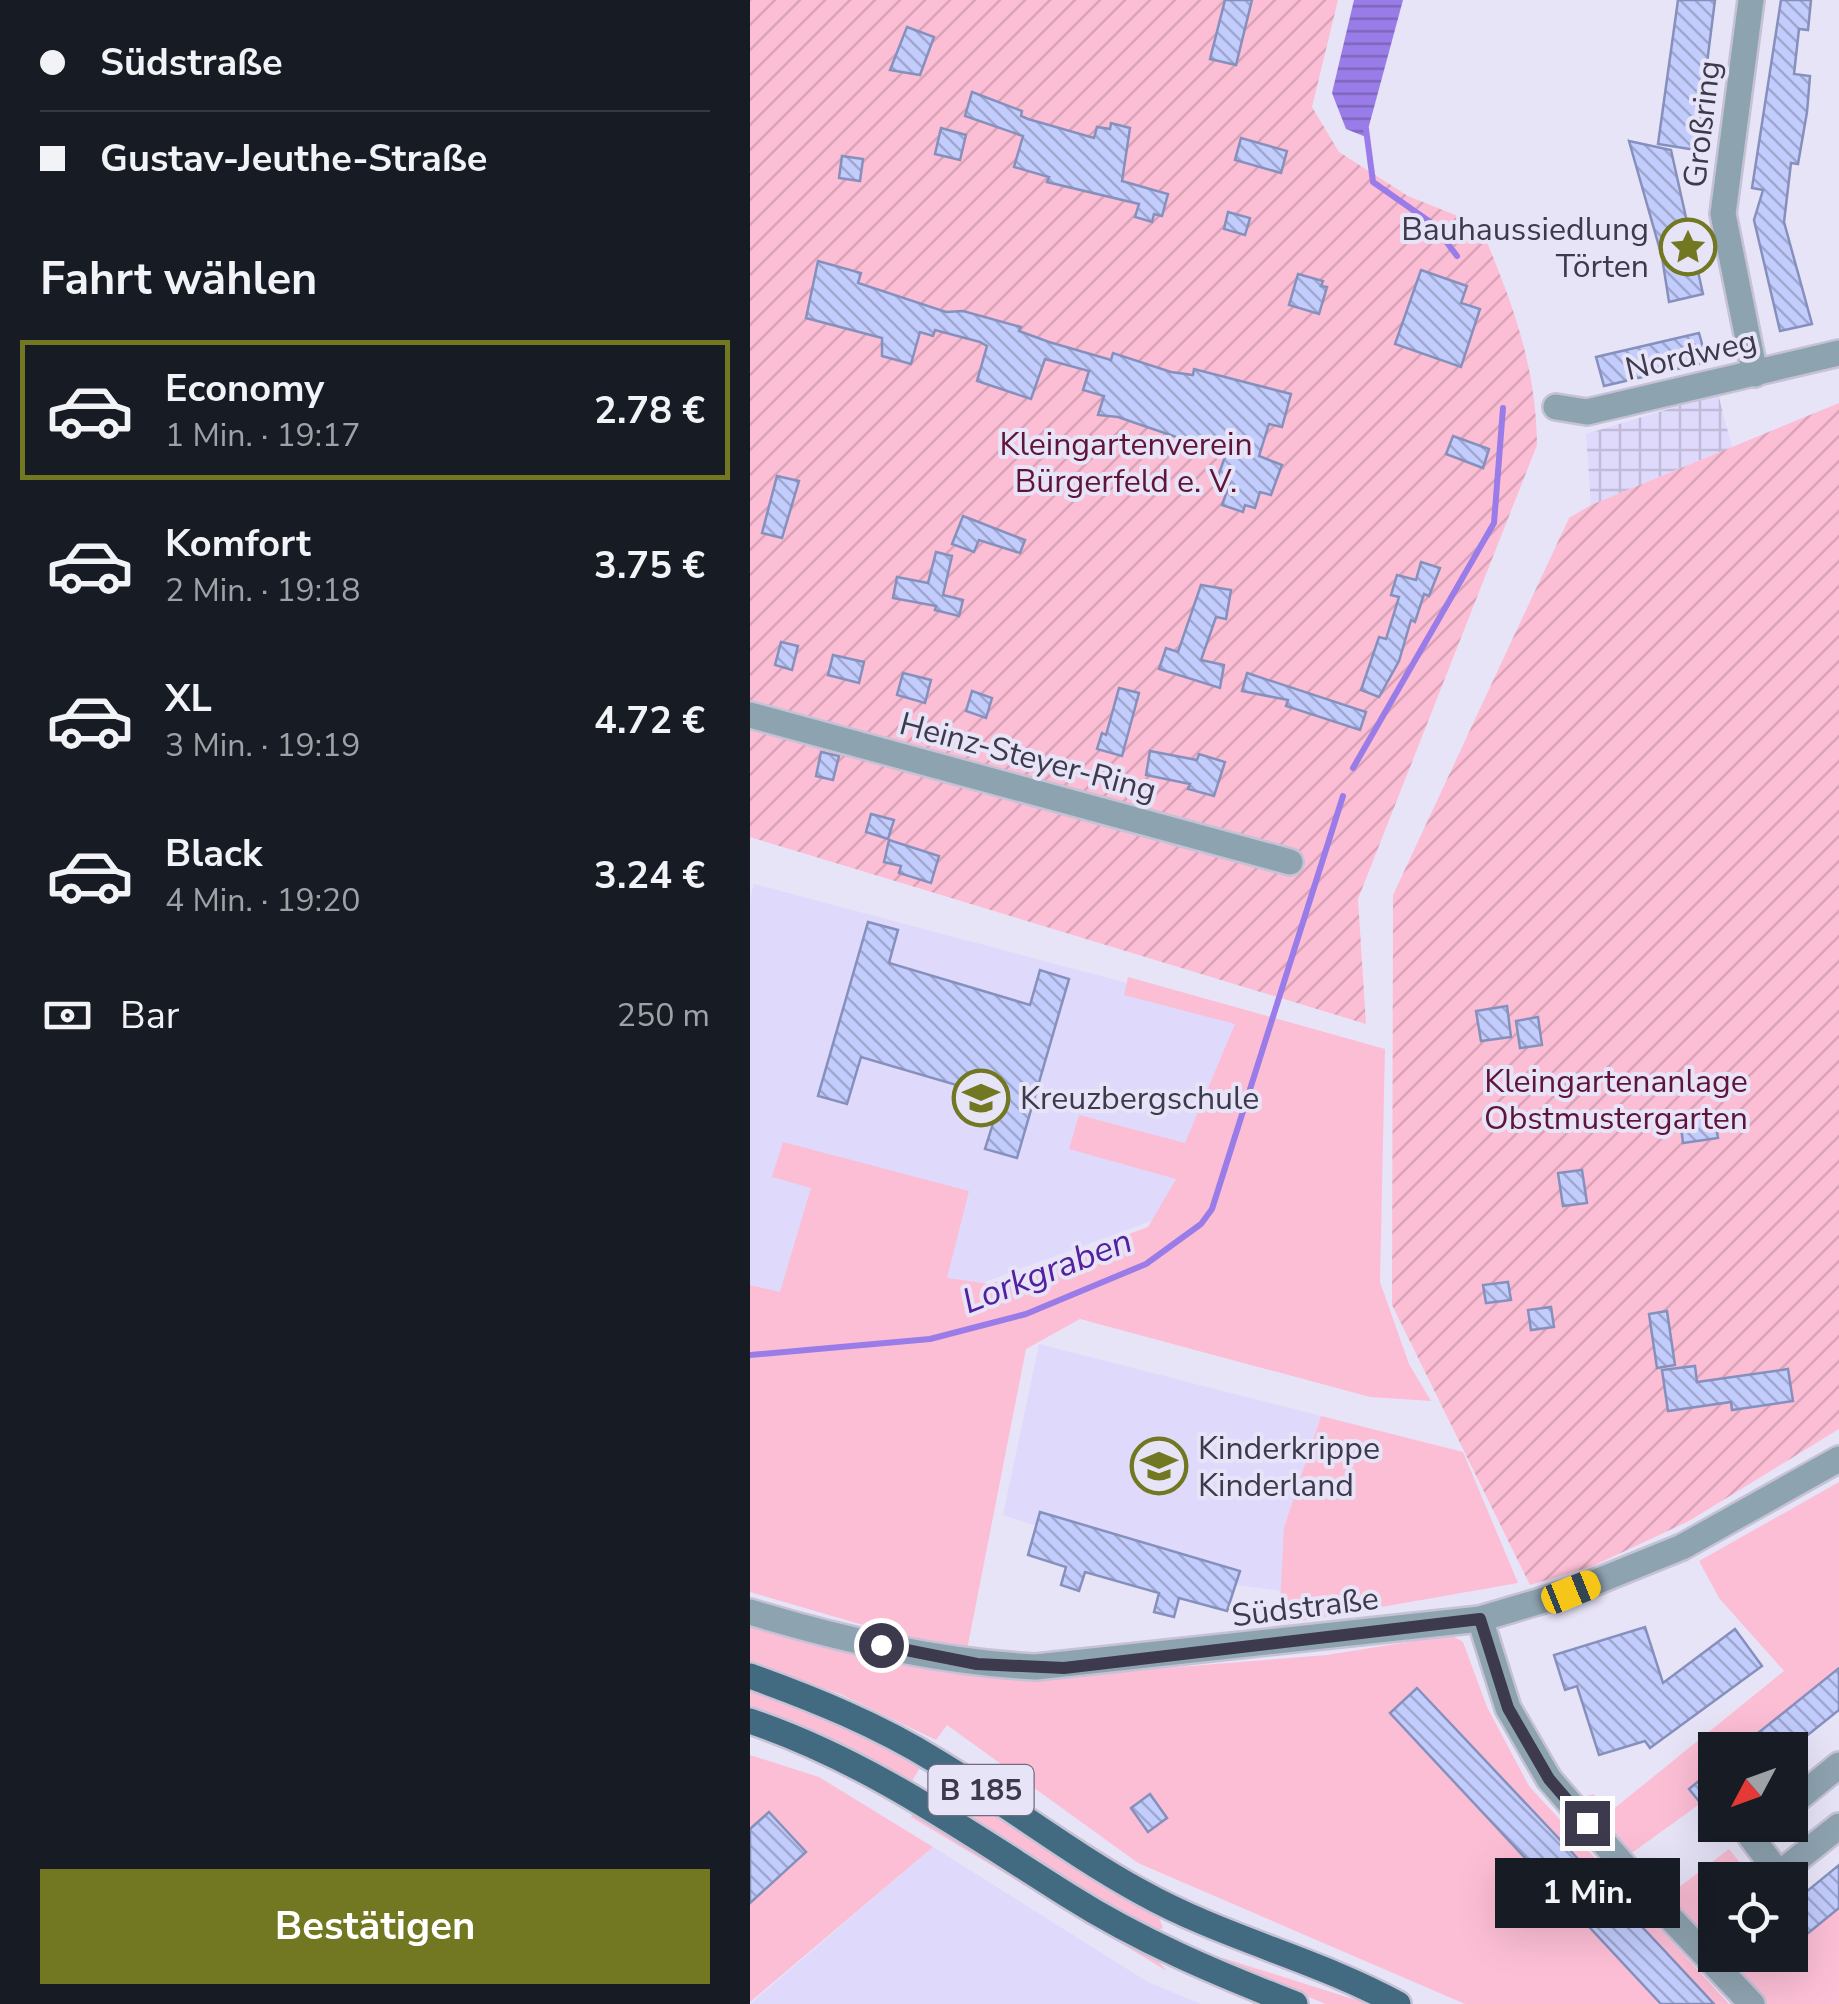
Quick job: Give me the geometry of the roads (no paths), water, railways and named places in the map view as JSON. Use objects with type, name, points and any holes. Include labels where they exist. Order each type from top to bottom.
[{"type":"main road","name":"B 185","points":[[750,1676],[817,1701],[935,1760],[1072,1850],[1171,1908],[1398,2004]]},
{"type":"main road","name":"B 185","points":[[750,1721],[859,1764],[1122,1927],[1186,1960],[1294,2004]]},
{"type":"street","name":"Großring","points":[[1750,0],[1723,214],[1755,374]]},
{"type":"street","name":"Nordweg","points":[[1556,407],[1587,412],[1839,354]]},
{"type":"street","name":"Heinz-Steyer-Ring","points":[[750,715],[1290,862]]},
{"type":"street","name":"Südstraße","points":[[750,1612],[822,1634],[960,1661],[1036,1668],[1480,1619],[1571,1592],[1682,1547],[1839,1459]]},
{"type":"street","points":[[1480,1619],[1508,1708],[1549,1779],[1657,1904],[1752,2004]]},
{"type":"street","points":[[1808,1790],[1839,1765]]},
{"type":"street","points":[[1755,1842],[1779,1874],[1839,1826]]},
{"type":"waterway","name":"Lorkgraben","points":[[1366,129],[1373,182],[1433,224],[1457,256]]},
{"type":"waterway","name":"Lorkgraben","points":[[1353,768],[1494,523],[1503,408]]},
{"type":"waterway","name":"Lorkgraben","points":[[750,1355],[930,1339],[1026,1314],[1146,1264],[1201,1224],[1212,1209],[1343,796]]},
{"type":"place","name":"Bauhaussiedlung Törten","points":[[1688,247]]},
{"type":"place","name":"Kreuzbergschule","points":[[981,1098]]},
{"type":"place","name":"Kinderkrippe Kinderland","points":[[1159,1466]]},
{"type":"park label","name":"Kleingartenverein Bürgerfeld e. V.","points":[[1126,462]]},
{"type":"park label","name":"Kleingartenanlage Obstmustergarten","points":[[1616,1100]]}]
